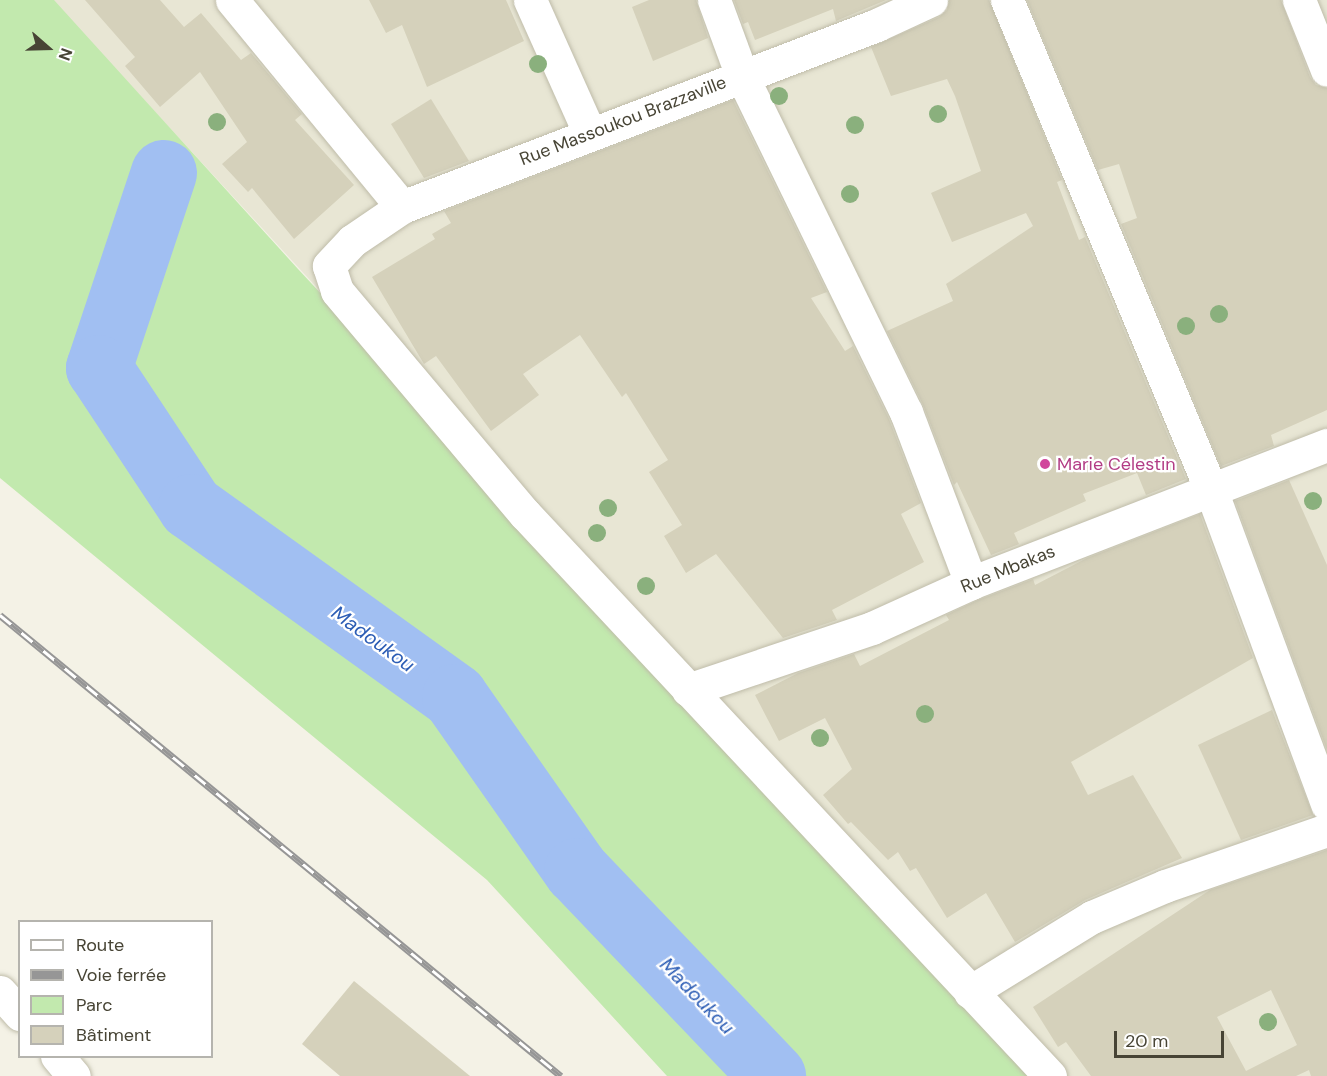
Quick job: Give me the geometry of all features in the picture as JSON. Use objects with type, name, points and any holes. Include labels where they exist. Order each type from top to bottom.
[{"type":"street","points":[[232,0],[402,207]]},
{"type":"street","points":[[530,0],[589,132]]},
{"type":"street","points":[[714,0],[742,76],[906,412],[971,583]]},
{"type":"street","name":"Rue Massoukou Brazzaville","points":[[688,690],[525,514],[337,291],[329,266],[340,250],[402,207],[589,132],[742,76],[931,0]]},
{"type":"street","points":[[1007,0],[1211,490],[1327,804]]},
{"type":"street","points":[[1299,0],[1327,70]]},
{"type":"street","name":"Rue Mbakas","points":[[688,690],[872,628],[971,583],[1327,445]]},
{"type":"street","points":[[688,690],[1050,1076]]},
{"type":"street","points":[[970,992],[1092,917],[1165,886],[1327,830]]},
{"type":"street","points":[[0,992],[18,1012]]},
{"type":"street","points":[[59,1058],[74,1076]]},
{"type":"shaded area","points":[[52,0],[1327,0],[1327,1076],[1043,1076]]},
{"type":"green space","points":[[0,0],[54,0],[298,269],[1050,1076],[667,1076],[487,880],[0,478]]},
{"type":"building","points":[[85,0],[160,0],[184,27],[201,13],[241,60],[251,53],[302,114],[295,120],[354,185],[294,239],[252,188],[248,192],[222,164],[247,142],[200,72],[160,107],[125,66],[135,57]]},
{"type":"building","points":[[369,0],[506,0],[524,41],[427,87],[402,25],[386,33]]},
{"type":"building","points":[[649,0],[696,0],[708,38],[653,61],[632,7]]},
{"type":"building","points":[[734,0],[886,0],[836,21],[833,9],[755,40],[748,22],[743,24]]},
{"type":"building","points":[[949,0],[989,0],[1062,180],[1057,182],[1079,240],[1085,237],[1186,479],[1146,495],[1137,473],[1083,494],[1086,501],[1014,533],[1019,544],[991,555],[957,482],[954,485],[923,405],[887,331],[953,301],[946,284],[1033,226],[1026,213],[952,242],[931,193],[981,171],[955,96],[947,79],[891,96],[871,47],[939,17],[947,10]]},
{"type":"building","points":[[1027,0],[1281,0],[1310,77],[1316,85],[1327,88],[1327,410],[1271,435],[1274,446],[1221,466],[1121,224],[1137,218],[1119,164],[1098,170]]},
{"type":"building","points":[[431,99],[469,161],[424,178],[391,124]]},
{"type":"building","points":[[733,100],[827,292],[811,298],[845,351],[853,346],[889,419],[921,503],[901,514],[924,562],[832,610],[837,620],[783,638],[716,554],[686,573],[664,536],[682,525],[649,472],[668,460],[626,393],[622,397],[580,335],[523,374],[539,395],[491,431],[436,356],[424,364],[372,277],[435,239],[432,234],[451,223],[444,211]]},
{"type":"building","points":[[1289,480],[1327,565],[1327,750],[1235,501]]},
{"type":"building","points":[[1200,514],[1253,658],[1071,762],[1088,795],[1133,775],[1182,858],[1085,900],[1015,942],[986,893],[947,918],[916,868],[910,871],[898,852],[888,860],[851,822],[848,824],[823,795],[852,769],[825,718],[779,741],[755,695],[798,673],[854,654],[860,666],[949,620],[946,615],[978,600],[1033,579],[1035,585],[1087,558]]},
{"type":"building","points":[[1272,710],[1313,815],[1241,840],[1198,745]]},
{"type":"building","points":[[1327,850],[1327,1076],[1311,1076],[1309,1070],[1296,1076],[1091,1076],[1066,1042],[1058,1047],[1033,1007],[1210,890]],"holes":[[[1271,990],[1297,1045],[1246,1071],[1217,1017]]]},
{"type":"building","points":[[354,981],[470,1076],[340,1076],[302,1044]]},
{"type":"waterway","name":"Madoukou","points":[[164,173],[99,368],[191,507],[455,697],[577,871],[773,1076]]},
{"type":"railway","points":[[0,615],[561,1076]]},
{"type":"place","name":"Marie Célestin","points":[[1045,464]]}]
